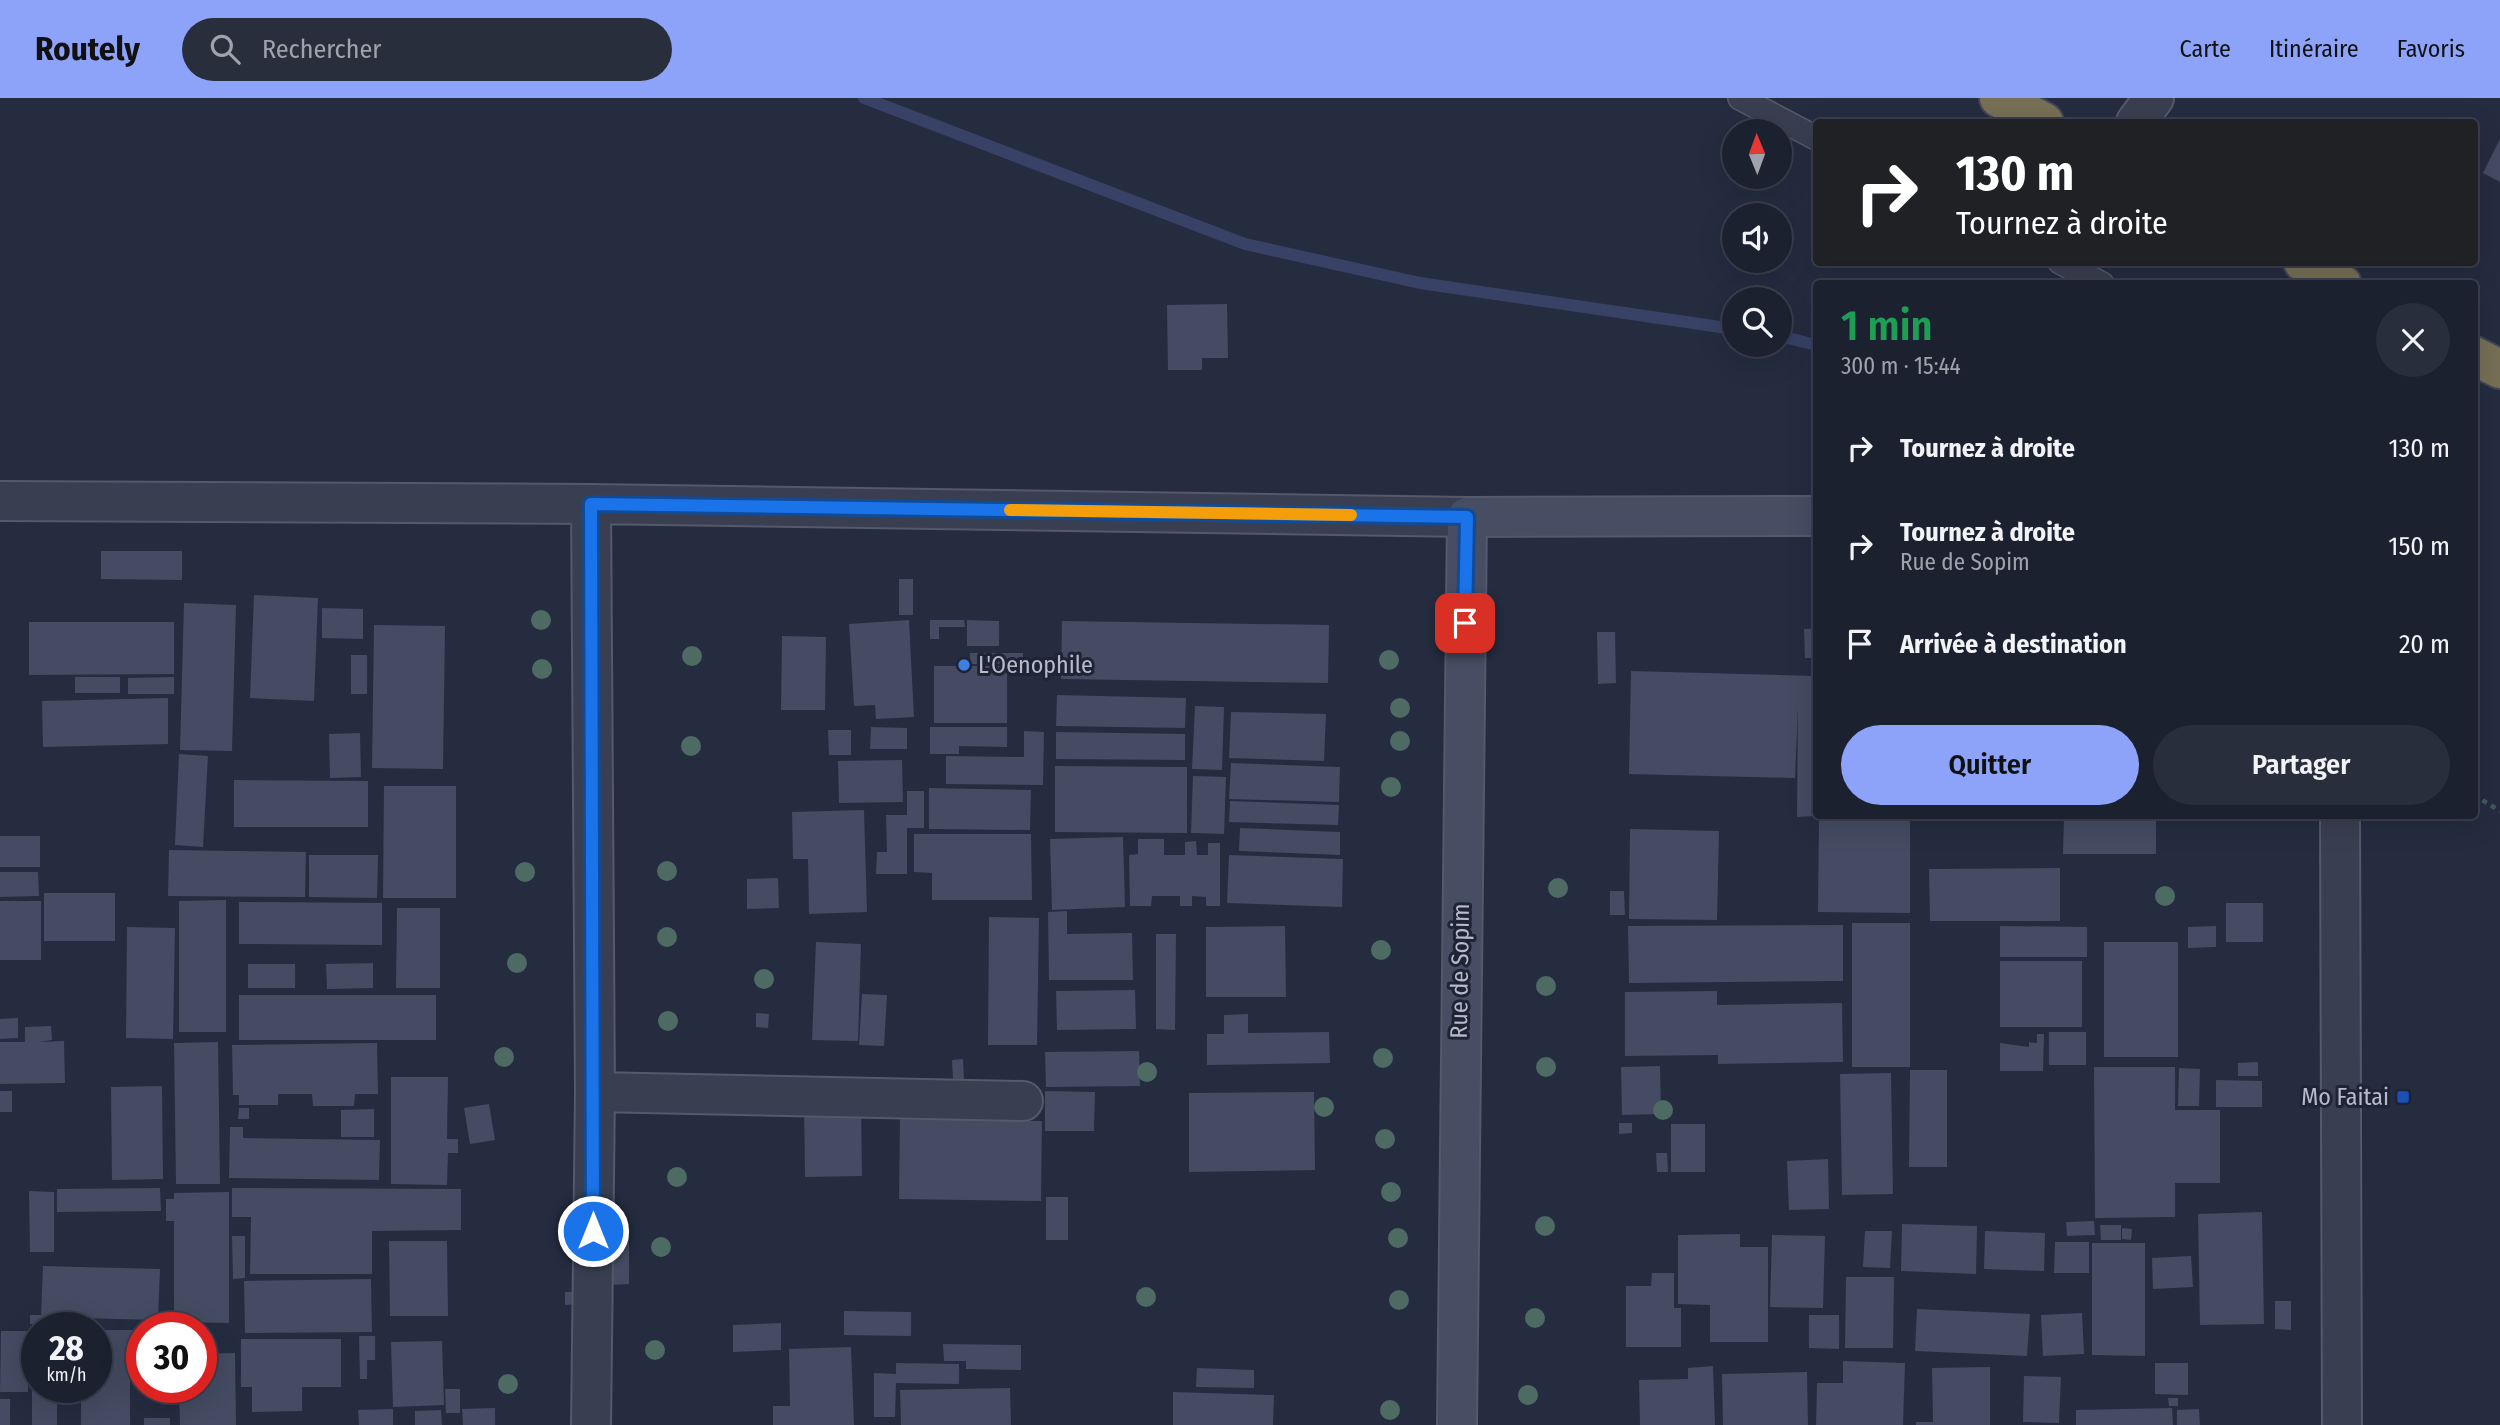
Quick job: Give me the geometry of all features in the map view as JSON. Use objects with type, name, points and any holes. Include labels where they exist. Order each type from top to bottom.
[{"type":"highway","points":[[1998,98],[2038,119]]},
{"type":"highway","points":[[2310,266],[2335,280]]},
{"type":"highway","points":[[2478,358],[2500,369]]},
{"type":"street","points":[[2138,119],[2154,98]]},
{"type":"street","points":[[0,501],[591,504],[1467,517],[1813,516]]},
{"type":"street","points":[[591,504],[595,1092],[591,1425]]},
{"type":"street","name":"Rue de Sopim","points":[[1457,1425],[1467,517]]},
{"type":"street","points":[[2340,819],[2342,1425]]},
{"type":"street","points":[[595,1092],[1023,1101]]},
{"type":"lane","points":[[1740,98],[1813,136]]},
{"type":"lane","points":[[2068,266],[2094,280]]},
{"type":"path","points":[[2478,797],[2500,811]]},
{"type":"building","points":[[2500,139],[2500,182],[2483,173]]},
{"type":"building","points":[[1227,304],[1228,358],[1202,358],[1202,370],[1168,370],[1167,305]]},
{"type":"building","points":[[101,551],[182,551],[182,580],[101,579]]},
{"type":"building","points":[[899,579],[913,579],[913,615],[899,615]]},
{"type":"building","points":[[254,595],[318,598],[314,701],[250,698]]},
{"type":"building","points":[[184,603],[236,605],[232,751],[180,750]]},
{"type":"building","points":[[322,608],[363,609],[363,639],[322,638]]},
{"type":"building","points":[[909,620],[914,717],[876,719],[875,705],[854,706],[849,624]]},
{"type":"building","points":[[930,620],[964,620],[965,627],[939,627],[939,639],[930,639]]},
{"type":"building","points":[[967,620],[999,621],[999,646],[967,646]]},
{"type":"building","points":[[1062,621],[1329,625],[1328,683],[1061,679]]},
{"type":"building","points":[[29,622],[174,622],[174,674],[29,675]]},
{"type":"building","points":[[374,625],[445,626],[443,769],[372,768]]},
{"type":"building","points":[[1804,629],[1813,629],[1813,658],[1805,658]]},
{"type":"building","points":[[1597,632],[1615,632],[1616,683],[1598,684]]},
{"type":"building","points":[[782,636],[826,637],[825,710],[781,710]]},
{"type":"building","points":[[970,653],[1023,653],[1023,664],[970,664]]},
{"type":"building","points":[[351,655],[367,655],[367,694],[351,694]]},
{"type":"building","points":[[934,666],[1007,666],[1007,723],[934,723]]},
{"type":"building","points":[[1631,671],[1813,676],[1813,816],[1797,817],[1798,709],[1795,778],[1629,774]]},
{"type":"building","points":[[75,677],[120,677],[120,693],[75,693]]},
{"type":"building","points":[[174,677],[174,694],[128,694],[128,678]]},
{"type":"building","points":[[1057,695],[1186,698],[1185,728],[1056,726]]},
{"type":"building","points":[[168,698],[168,744],[43,747],[42,701]]},
{"type":"building","points":[[1195,706],[1224,707],[1222,770],[1192,769]]},
{"type":"building","points":[[1231,712],[1326,714],[1324,761],[1229,758]]},
{"type":"building","points":[[871,727],[907,728],[907,749],[870,749]]},
{"type":"building","points":[[930,727],[1007,727],[1007,747],[959,746],[959,754],[930,754]]},
{"type":"building","points":[[828,730],[851,730],[851,755],[829,755]]},
{"type":"building","points":[[1024,731],[1044,732],[1043,785],[946,784],[946,756],[1024,757]]},
{"type":"building","points":[[1056,732],[1185,734],[1185,760],[1056,759]]},
{"type":"building","points":[[360,733],[361,777],[330,778],[329,734]]},
{"type":"building","points":[[179,754],[208,756],[203,847],[175,845]]},
{"type":"building","points":[[902,760],[903,802],[839,803],[838,761]]},
{"type":"building","points":[[1231,763],[1340,767],[1339,802],[1229,799]]},
{"type":"building","points":[[1055,766],[1187,767],[1187,833],[1055,832]]},
{"type":"building","points":[[1193,776],[1226,777],[1224,834],[1191,833]]},
{"type":"building","points":[[234,780],[368,781],[368,827],[234,827]]},
{"type":"building","points":[[384,786],[456,786],[456,898],[383,898]]},
{"type":"building","points":[[929,788],[1031,790],[1030,830],[929,829]]},
{"type":"building","points":[[907,791],[924,791],[924,828],[907,828],[907,874],[876,874],[877,852],[887,852],[886,815],[907,815]]},
{"type":"building","points":[[1230,801],[1339,805],[1338,825],[1229,822]]},
{"type":"building","points":[[864,810],[867,912],[809,914],[808,859],[793,859],[792,812]]},
{"type":"building","points":[[1819,819],[1910,819],[1910,913],[1818,912]]},
{"type":"building","points":[[2064,819],[2156,819],[2156,854],[2063,854]]},
{"type":"building","points":[[1240,828],[1340,832],[1340,855],[1239,851]]},
{"type":"building","points":[[1630,829],[1719,831],[1717,920],[1629,919]]},
{"type":"building","points":[[914,834],[1031,834],[1032,900],[932,900],[932,873],[914,872]]},
{"type":"building","points":[[0,836],[40,836],[40,867],[0,867]]},
{"type":"building","points":[[1123,837],[1125,907],[1052,910],[1050,839]]},
{"type":"building","points":[[1138,839],[1164,839],[1164,855],[1185,855],[1185,842],[1196,841],[1197,855],[1208,855],[1208,843],[1220,843],[1220,906],[1206,906],[1206,897],[1192,896],[1192,906],[1180,906],[1180,896],[1152,896],[1151,906],[1130,906],[1129,855],[1138,854]]},
{"type":"building","points":[[169,850],[306,852],[305,897],[168,896]]},
{"type":"building","points":[[309,855],[378,855],[377,898],[309,897]]},
{"type":"building","points":[[1229,855],[1343,859],[1342,907],[1227,903]]},
{"type":"building","points":[[2060,868],[2060,921],[1930,921],[1929,869]]},
{"type":"building","points":[[0,872],[38,872],[39,896],[0,897]]},
{"type":"building","points":[[778,878],[779,908],[747,909],[747,879]]},
{"type":"building","points":[[1610,891],[1624,891],[1625,915],[1610,915]]},
{"type":"building","points":[[44,893],[115,893],[115,941],[44,941]]},
{"type":"building","points":[[226,900],[226,1032],[179,1032],[179,901]]},
{"type":"building","points":[[0,901],[41,901],[41,960],[0,960]]},
{"type":"building","points":[[239,902],[382,903],[382,945],[239,944]]},
{"type":"building","points":[[2226,903],[2263,903],[2263,942],[2226,942]]},
{"type":"building","points":[[397,908],[440,908],[440,988],[396,988]]},
{"type":"building","points":[[1067,911],[1067,934],[1132,933],[1133,980],[1049,980],[1048,912]]},
{"type":"building","points":[[989,917],[1039,918],[1037,1045],[988,1045]]},
{"type":"building","points":[[1852,923],[1910,923],[1910,1067],[1852,1067]]},
{"type":"building","points":[[1843,925],[1843,981],[1629,983],[1628,926]]},
{"type":"building","points":[[1285,926],[1286,997],[1206,997],[1206,927]]},
{"type":"building","points":[[2000,926],[2087,927],[2087,957],[2000,957]]},
{"type":"building","points":[[2216,926],[2216,947],[2188,948],[2188,927]]},
{"type":"building","points":[[127,927],[175,928],[173,1039],[126,1038]]},
{"type":"building","points":[[1156,934],[1176,934],[1175,1030],[1156,1029]]},
{"type":"building","points":[[816,942],[861,944],[858,1041],[812,1040]]},
{"type":"building","points":[[2104,942],[2178,942],[2178,1057],[2104,1057]]},
{"type":"building","points":[[2000,961],[2082,961],[2082,1027],[2000,1027]]},
{"type":"building","points":[[373,963],[373,988],[327,989],[326,964]]},
{"type":"building","points":[[248,964],[295,964],[295,988],[248,988]]},
{"type":"building","points":[[1135,990],[1136,1029],[1057,1030],[1056,991]]},
{"type":"building","points":[[1717,991],[1717,1005],[1842,1003],[1843,1062],[1718,1064],[1718,1055],[1625,1056],[1625,992]]},
{"type":"building","points":[[862,994],[887,995],[884,1046],[859,1045]]},
{"type":"building","points":[[239,995],[436,995],[436,1040],[239,1040]]},
{"type":"building","points":[[756,1013],[769,1014],[768,1028],[756,1027]]},
{"type":"building","points":[[1248,1014],[1248,1033],[1329,1032],[1330,1063],[1207,1065],[1207,1034],[1224,1034],[1224,1015]]},
{"type":"building","points":[[18,1018],[18,1038],[0,1039],[0,1019]]},
{"type":"building","points":[[51,1026],[52,1040],[38,1042],[64,1041],[65,1083],[0,1084],[0,1042],[25,1042],[25,1027]]},
{"type":"building","points":[[2049,1032],[2086,1032],[2086,1065],[2049,1065]]},
{"type":"building","points":[[2037,1034],[2044,1034],[2043,1071],[2000,1071],[2000,1043],[2029,1047],[2029,1042],[2037,1043]]},
{"type":"building","points":[[218,1042],[220,1184],[176,1184],[174,1043]]},
{"type":"building","points":[[377,1043],[378,1094],[355,1094],[354,1106],[313,1106],[312,1094],[278,1094],[278,1105],[239,1105],[239,1095],[233,1095],[232,1045]]},
{"type":"building","points":[[1139,1051],[1140,1086],[1046,1087],[1045,1052]]},
{"type":"building","points":[[963,1059],[964,1080],[953,1080],[952,1060]]},
{"type":"building","points":[[2258,1062],[2258,1076],[2238,1076],[2238,1063]]},
{"type":"building","points":[[1660,1066],[1661,1114],[1622,1115],[1621,1067]]},
{"type":"building","points":[[2094,1067],[2175,1067],[2175,1110],[2220,1110],[2220,1183],[2175,1183],[2175,1217],[2095,1218]]},
{"type":"building","points":[[2179,1068],[2200,1069],[2199,1106],[2178,1106]]},
{"type":"building","points":[[1910,1070],[1947,1070],[1947,1167],[1909,1167]]},
{"type":"building","points":[[1891,1073],[1893,1194],[1842,1195],[1840,1074]]},
{"type":"building","points":[[391,1077],[448,1077],[447,1139],[458,1139],[458,1153],[448,1153],[447,1185],[391,1184]]},
{"type":"building","points":[[2216,1080],[2262,1081],[2262,1107],[2216,1107]]},
{"type":"building","points":[[162,1086],[163,1179],[112,1180],[111,1087]]},
{"type":"building","points":[[0,1091],[12,1091],[12,1112],[0,1112]]},
{"type":"building","points":[[1045,1091],[1095,1092],[1094,1131],[1045,1131]]},
{"type":"building","points":[[1314,1092],[1315,1170],[1189,1172],[1189,1093]]},
{"type":"building","points":[[861,1103],[862,1176],[805,1177],[804,1104]]},
{"type":"building","points":[[489,1104],[495,1140],[470,1144],[464,1108]]},
{"type":"building","points":[[239,1108],[249,1108],[249,1119],[238,1119]]},
{"type":"building","points":[[374,1109],[374,1137],[341,1137],[341,1110]]},
{"type":"building","points":[[900,1119],[1042,1121],[1041,1201],[899,1199]]},
{"type":"building","points":[[1619,1123],[1632,1123],[1632,1133],[1619,1134]]},
{"type":"building","points":[[1671,1124],[1705,1124],[1705,1172],[1671,1172]]},
{"type":"building","points":[[230,1127],[243,1127],[243,1138],[380,1140],[379,1180],[229,1178]]},
{"type":"building","points":[[1656,1153],[1667,1153],[1668,1172],[1657,1172]]},
{"type":"building","points":[[1828,1159],[1829,1209],[1789,1210],[1787,1161]]},
{"type":"building","points":[[160,1188],[161,1211],[57,1212],[57,1189]]},
{"type":"building","points":[[232,1188],[461,1189],[461,1230],[372,1231],[372,1274],[250,1274],[251,1217],[232,1217]]},
{"type":"building","points":[[29,1191],[54,1192],[54,1252],[30,1252]]},
{"type":"building","points":[[229,1192],[229,1323],[217,1323],[217,1312],[174,1312],[174,1221],[166,1221],[166,1199],[174,1199],[174,1193]]},
{"type":"building","points":[[1046,1197],[1068,1197],[1068,1240],[1046,1240]]},
{"type":"building","points":[[2262,1212],[2264,1324],[2200,1325],[2198,1214]]},
{"type":"building","points":[[2094,1221],[2095,1235],[2067,1236],[2066,1222]]},
{"type":"building","points":[[1902,1224],[1977,1226],[1976,1274],[1901,1271]]},
{"type":"building","points":[[2100,1225],[2121,1225],[2121,1240],[2101,1240]]},
{"type":"building","points":[[2122,1228],[2132,1229],[2131,1240],[2122,1239]]},
{"type":"building","points":[[1865,1231],[1892,1231],[1890,1268],[1863,1267]]},
{"type":"building","points":[[1985,1231],[2045,1233],[2044,1271],[1984,1269]]},
{"type":"building","points":[[610,1234],[629,1234],[629,1284],[610,1285]]},
{"type":"building","points":[[1740,1234],[1740,1247],[1768,1247],[1768,1342],[1710,1342],[1710,1305],[1678,1304],[1678,1235]]},
{"type":"building","points":[[1772,1235],[1825,1236],[1823,1308],[1770,1307]]},
{"type":"building","points":[[232,1236],[245,1236],[245,1278],[233,1279]]},
{"type":"building","points":[[389,1241],[447,1241],[448,1316],[390,1316]]},
{"type":"building","points":[[2055,1242],[2089,1242],[2089,1273],[2054,1273]]},
{"type":"building","points":[[2092,1243],[2145,1243],[2145,1356],[2092,1355]]},
{"type":"building","points":[[2191,1256],[2193,1287],[2153,1289],[2152,1258]]},
{"type":"building","points":[[43,1266],[160,1269],[158,1312],[126,1312],[126,1319],[112,1319],[112,1312],[41,1312]]},
{"type":"building","points":[[1652,1273],[1674,1273],[1674,1308],[1681,1308],[1681,1347],[1626,1347],[1626,1286],[1651,1286]]},
{"type":"building","points":[[1846,1277],[1894,1277],[1893,1348],[1845,1348]]},
{"type":"building","points":[[371,1279],[372,1332],[245,1333],[244,1281]]},
{"type":"building","points":[[565,1292],[579,1292],[579,1304],[565,1305]]},
{"type":"building","points":[[2275,1301],[2291,1301],[2291,1330],[2275,1329]]},
{"type":"building","points":[[1917,1309],[2030,1314],[2027,1356],[1915,1351]]},
{"type":"building","points":[[844,1311],[911,1312],[911,1336],[844,1335]]},
{"type":"building","points":[[2082,1313],[2084,1354],[2043,1356],[2041,1315]]},
{"type":"building","points":[[1809,1315],[1839,1315],[1839,1349],[1809,1348]]},
{"type":"building","points":[[781,1323],[781,1350],[733,1352],[733,1325]]},
{"type":"building","points":[[112,1330],[126,1330],[126,1403],[130,1403],[130,1425],[81,1425],[81,1403],[112,1403]]},
{"type":"building","points":[[1,1331],[21,1331],[21,1392],[0,1392]]},
{"type":"building","points":[[359,1336],[375,1336],[375,1360],[367,1360],[367,1379],[360,1379]]},
{"type":"building","points":[[241,1339],[341,1339],[341,1387],[302,1387],[302,1411],[252,1412],[252,1387],[241,1387]]},
{"type":"building","points":[[442,1341],[444,1405],[393,1407],[391,1342]]},
{"type":"building","points":[[943,1344],[1021,1345],[1021,1370],[966,1369],[966,1361],[944,1361]]},
{"type":"building","points":[[851,1347],[854,1425],[773,1425],[773,1406],[790,1406],[789,1349]]},
{"type":"building","points":[[235,1353],[236,1425],[180,1425],[179,1403],[217,1403],[217,1354]]},
{"type":"building","points":[[1843,1361],[1905,1363],[1903,1425],[1816,1425],[1817,1383],[1843,1383]]},
{"type":"building","points":[[896,1363],[959,1364],[959,1384],[896,1383],[895,1417],[874,1417],[874,1373],[896,1374]]},
{"type":"building","points":[[2155,1363],[2188,1363],[2188,1395],[2155,1394]]},
{"type":"building","points":[[1713,1366],[1715,1425],[1640,1425],[1639,1380],[1688,1379],[1688,1368]]},
{"type":"building","points":[[1990,1367],[1990,1425],[1916,1425],[1916,1422],[1933,1422],[1932,1368]]},
{"type":"building","points":[[1197,1368],[1254,1370],[1254,1388],[1196,1387]]},
{"type":"building","points":[[1807,1372],[1808,1425],[1723,1425],[1722,1374]]},
{"type":"building","points":[[2024,1376],[2061,1377],[2059,1423],[2023,1422]]},
{"type":"building","points":[[1010,1388],[1011,1425],[901,1425],[900,1390]]},
{"type":"building","points":[[445,1389],[460,1389],[460,1413],[446,1413]]},
{"type":"building","points":[[1173,1392],[1274,1395],[1273,1425],[1173,1425]]},
{"type":"building","points":[[2168,1398],[2178,1398],[2178,1406],[2169,1406]]},
{"type":"building","points":[[0,1399],[10,1399],[10,1425],[0,1425]]},
{"type":"building","points":[[32,1403],[57,1403],[57,1425],[32,1425]]},
{"type":"building","points":[[495,1408],[495,1425],[463,1425],[462,1409]]},
{"type":"building","points":[[2172,1408],[2173,1425],[2076,1425],[2076,1410]]},
{"type":"building","points":[[393,1409],[393,1425],[359,1425],[358,1410]]},
{"type":"building","points":[[2199,1409],[2200,1425],[2177,1425],[2177,1410]]},
{"type":"building","points":[[441,1410],[442,1425],[415,1425],[415,1411]]},
{"type":"building","points":[[144,1418],[170,1418],[170,1425],[144,1425]]},
{"type":"waterway","points":[[864,98],[1245,244],[1420,283],[1722,327]]},
{"type":"waterway","points":[[1792,339],[1813,344]]},
{"type":"slow traffic","points":[[1010,510],[1351,515]]},
{"type":"place","name":"L'Oenophile","points":[[964,665]]},
{"type":"place","name":"Mo Faitai","points":[[2403,1097]]},
{"type":"route","points":[[593,1231],[595,1092],[591,504],[1467,517],[1465,623]]}]
